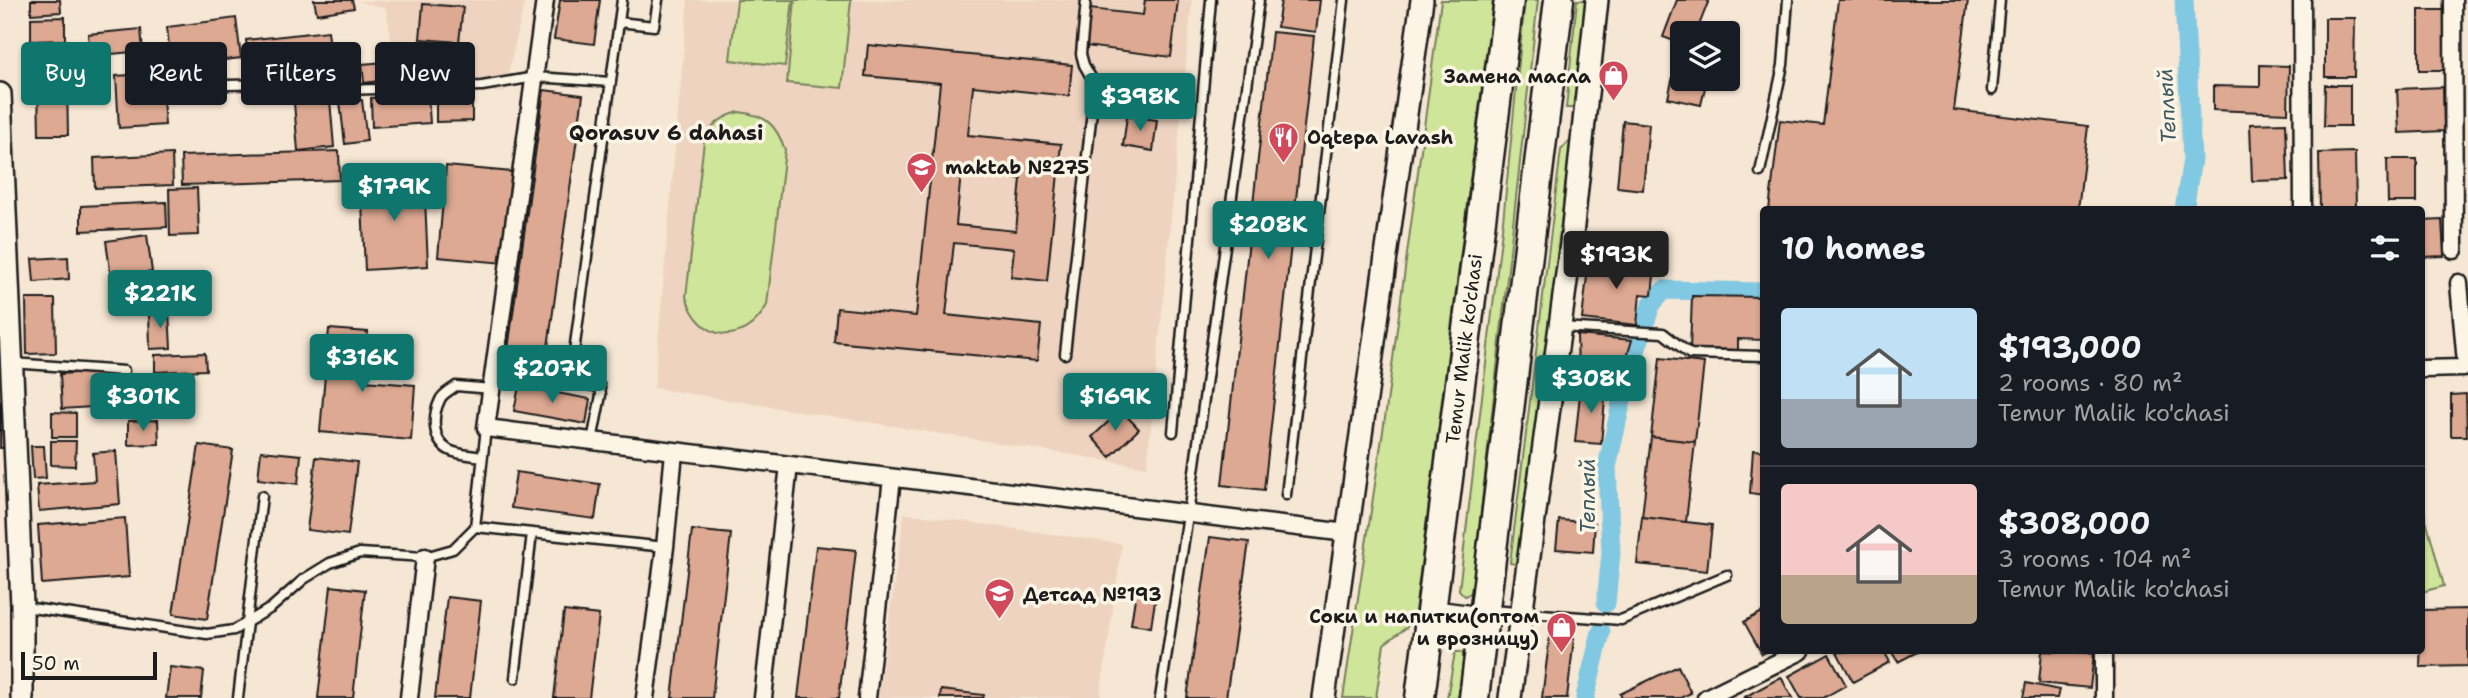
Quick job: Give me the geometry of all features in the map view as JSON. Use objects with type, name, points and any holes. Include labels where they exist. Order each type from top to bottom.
[{"type":"highway","name":"Temur Malik ko'chasi","points":[[1420,698],[1508,0]]},
{"type":"highway","points":[[1474,698],[1559,0]]},
{"type":"highway","points":[[1431,615],[1486,616]]},
{"type":"street","points":[[545,0],[486,428],[1347,533]]},
{"type":"street","points":[[1324,698],[1422,0]]},
{"type":"street","points":[[1510,698],[1560,327],[1597,0]]},
{"type":"street","points":[[2302,0],[2303,206]]},
{"type":"street","points":[[2453,0],[2454,250]]},
{"type":"street","points":[[0,94],[4,299],[12,363],[22,607],[22,698]]},
{"type":"street","points":[[2425,369],[2463,368],[2466,363],[2459,283]]},
{"type":"street","points":[[645,698],[665,547],[674,452]]},
{"type":"street","points":[[763,698],[789,465]]},
{"type":"street","points":[[867,698],[892,478]]},
{"type":"street","points":[[408,698],[425,557]]},
{"type":"street","points":[[1706,698],[1795,654]]},
{"type":"street","points":[[2104,654],[2104,698]]},
{"type":"lane","points":[[570,382],[622,0]]},
{"type":"lane","points":[[619,22],[654,26],[658,0]]},
{"type":"lane","points":[[1065,354],[1095,84],[1081,54],[1086,0]]},
{"type":"lane","points":[[1173,432],[1211,0]]},
{"type":"lane","points":[[1160,698],[1259,0]]},
{"type":"lane","points":[[1286,495],[1344,0]]},
{"type":"lane","points":[[1760,172],[1783,65],[1788,0]]},
{"type":"lane","points":[[1992,90],[2000,0]]},
{"type":"lane","points":[[227,85],[280,84],[343,90],[482,86],[535,77],[611,82]]},
{"type":"lane","points":[[1560,327],[1663,333],[1690,354],[1760,356]]},
{"type":"lane","points":[[12,363],[124,371]]},
{"type":"lane","points":[[495,368],[600,387],[592,441]]},
{"type":"lane","points":[[482,457],[452,452],[441,445],[435,433],[435,416],[440,398],[456,386],[492,389]]},
{"type":"lane","points":[[22,607],[207,634],[234,630],[271,608],[304,579],[330,563],[360,553],[425,557],[453,549],[475,527],[486,428]]},
{"type":"lane","points":[[238,698],[262,496]]},
{"type":"lane","points":[[475,527],[665,547]]},
{"type":"lane","points":[[515,678],[531,533]]},
{"type":"lane","points":[[1486,616],[1522,613],[1621,620],[1727,575]]},
{"type":"shaded area","points":[[525,0],[504,93],[475,88],[475,42],[392,42],[386,8],[358,1]]},
{"type":"shaded area","name":"maktab №275","points":[[688,0],[1192,0],[1147,467],[654,388]]},
{"type":"shaded area","name":"Детсад №193","points":[[904,513],[1122,544],[1100,698],[878,698]]},
{"type":"green space","points":[[737,0],[793,0],[785,66],[730,60]]},
{"type":"green space","points":[[795,0],[851,0],[842,88],[787,83]]},
{"type":"green space","points":[[1441,0],[1493,0],[1415,612],[1407,627],[1384,644],[1376,698],[1343,698],[1386,411]]},
{"type":"green space","points":[[1525,0],[1538,0],[1472,592],[1465,596],[1459,590],[1503,221]]},
{"type":"green space","points":[[1577,0],[1591,0],[1577,108],[1566,108]]},
{"type":"green space","points":[[739,112],[769,122],[785,150],[767,305],[747,328],[723,334],[712,331],[701,323],[686,297],[704,141],[718,122]]},
{"type":"green space","points":[[1571,139],[1521,565],[1510,563],[1561,150]]},
{"type":"green space","points":[[2425,516],[2444,586],[2425,591]]},
{"type":"green space","points":[[1455,652],[1461,652],[1464,656],[1458,698],[1447,698]]},
{"type":"building","points":[[31,0],[60,0],[61,12],[31,14]]},
{"type":"building","points":[[314,0],[352,0],[354,8],[317,14]]},
{"type":"building","points":[[560,0],[600,0],[594,44],[554,39]]},
{"type":"building","points":[[1145,0],[1178,0],[1171,57],[1085,46],[1090,9],[1143,15]]},
{"type":"building","points":[[1281,0],[1320,0],[1316,32],[1277,27]]},
{"type":"building","points":[[1677,0],[1709,0],[1701,21],[1670,21],[1670,40],[1663,37]]},
{"type":"building","points":[[1838,0],[1968,0],[1954,110],[2088,126],[2078,206],[1769,206],[1780,120],[1823,125]]},
{"type":"building","points":[[423,4],[463,7],[459,42],[420,39]]},
{"type":"building","points":[[2419,10],[2449,10],[2449,70],[2419,70]]},
{"type":"building","points":[[65,17],[65,40],[31,41],[31,18]]},
{"type":"building","points":[[236,18],[241,58],[227,60],[227,42],[169,42],[167,27]]},
{"type":"building","points":[[2325,18],[2355,18],[2354,77],[2325,77]]},
{"type":"building","points":[[141,29],[142,42],[125,42],[125,53],[111,54],[111,42],[89,42],[88,34]]},
{"type":"building","points":[[328,31],[329,42],[246,42]]},
{"type":"building","points":[[1272,32],[1314,36],[1264,490],[1222,485]]},
{"type":"building","points":[[868,45],[1072,65],[1069,96],[973,86],[968,135],[1061,144],[1047,281],[1011,277],[1014,249],[954,243],[946,315],[1041,325],[1037,361],[834,342],[837,308],[916,316],[940,83],[865,76]],"holes":[[[961,173],[1021,179],[1016,231],[956,225]]]},
{"type":"building","points":[[375,63],[375,82],[364,83],[362,64]]},
{"type":"building","points":[[2260,65],[2289,66],[2288,113],[2213,110],[2213,86],[2260,87]]},
{"type":"building","points":[[125,75],[125,105],[163,105],[165,125],[119,128],[116,76]]},
{"type":"building","points":[[2325,85],[2350,85],[2350,126],[2324,126]]},
{"type":"building","points":[[2443,87],[2444,131],[2399,133],[2397,89]]},
{"type":"building","points":[[1670,89],[1704,91],[1701,105],[1668,98]]},
{"type":"building","points":[[544,90],[583,95],[545,369],[506,364]]},
{"type":"building","points":[[371,98],[375,98],[375,105],[429,105],[430,123],[372,127]]},
{"type":"building","points":[[361,100],[367,141],[345,144],[340,105],[361,105]]},
{"type":"building","points":[[38,105],[67,105],[68,135],[39,135]]},
{"type":"building","points":[[294,105],[330,105],[334,147],[298,151]]},
{"type":"building","points":[[436,105],[472,105],[472,121],[436,122]]},
{"type":"building","points":[[1127,116],[1157,120],[1153,151],[1123,146]]},
{"type":"building","points":[[1623,121],[1649,124],[1643,190],[1617,187]]},
{"type":"building","points":[[2286,123],[2288,180],[2252,181],[2250,124]]},
{"type":"building","points":[[339,151],[340,180],[182,185],[181,156]]},
{"type":"building","points":[[2355,152],[2356,206],[2320,206],[2319,153]]},
{"type":"building","points":[[172,154],[173,185],[95,188],[94,158]]},
{"type":"building","points":[[2387,159],[2417,159],[2417,202],[2388,202]]},
{"type":"building","points":[[446,166],[512,172],[504,263],[438,257]]},
{"type":"building","points":[[424,176],[428,266],[365,270],[361,179]]},
{"type":"building","points":[[197,188],[199,235],[170,236],[169,189]]},
{"type":"building","points":[[166,202],[167,227],[81,231],[81,206]]},
{"type":"building","points":[[2442,220],[2444,256],[2425,257],[2425,221]]},
{"type":"building","points":[[147,235],[152,272],[111,277],[106,241]]},
{"type":"building","points":[[68,257],[69,279],[34,282],[32,259]]},
{"type":"building","points":[[1589,259],[1655,266],[1652,295],[1640,294],[1637,325],[1582,319]]},
{"type":"building","points":[[1692,296],[1760,297],[1760,340],[1738,339],[1738,350],[1690,349]]},
{"type":"building","points":[[26,299],[55,299],[56,353],[27,354]]},
{"type":"building","points":[[169,311],[171,348],[150,349],[149,312]]},
{"type":"building","points":[[329,329],[368,332],[364,381],[415,385],[411,440],[320,432]]},
{"type":"building","points":[[1577,335],[1632,340],[1622,374],[1578,374]]},
{"type":"building","points":[[205,353],[206,370],[155,372],[155,355]]},
{"type":"building","points":[[1660,358],[1704,363],[1695,442],[1651,437]]},
{"type":"building","points":[[105,371],[107,406],[62,409],[60,374]]},
{"type":"building","points":[[180,379],[181,402],[156,403],[155,381]]},
{"type":"building","points":[[1581,385],[1606,388],[1601,444],[1575,442]]},
{"type":"building","points":[[519,386],[590,399],[586,424],[514,411]]},
{"type":"building","points":[[2466,394],[2467,436],[2451,436],[2451,395]]},
{"type":"building","points":[[0,402],[8,402],[9,448],[0,448]]},
{"type":"building","points":[[1121,410],[1139,429],[1110,457],[1092,437]]},
{"type":"building","points":[[52,412],[76,413],[76,437],[52,437]]},
{"type":"building","points":[[158,420],[159,444],[128,445],[128,421]]},
{"type":"building","points":[[1651,437],[1695,442],[1686,522],[1642,517]]},
{"type":"building","points":[[51,441],[76,441],[75,466],[51,465]]},
{"type":"building","points":[[199,445],[233,450],[207,619],[173,614]]},
{"type":"building","points":[[31,446],[44,446],[46,478],[33,479]]},
{"type":"building","points":[[1753,450],[1760,451],[1760,494],[1750,493]]},
{"type":"building","points":[[116,451],[120,504],[39,511],[37,485],[95,481],[93,453]]},
{"type":"building","points":[[261,451],[301,455],[298,484],[258,479]]},
{"type":"building","points":[[316,457],[357,462],[348,535],[307,530]]},
{"type":"building","points":[[516,472],[600,484],[595,519],[511,508]]},
{"type":"building","points":[[1642,517],[1712,525],[1707,571],[1637,564]]},
{"type":"building","points":[[125,518],[129,577],[42,584],[38,525]]},
{"type":"building","points":[[1559,520],[1595,523],[1593,552],[1556,549]]},
{"type":"building","points":[[692,530],[731,534],[712,698],[672,698]]},
{"type":"building","points":[[1210,537],[1249,542],[1226,698],[1187,698]]},
{"type":"building","points":[[816,546],[856,550],[839,698],[798,698]]},
{"type":"building","points":[[1137,585],[1157,588],[1151,627],[1131,624]]},
{"type":"building","points":[[331,586],[365,590],[353,698],[318,698]]},
{"type":"building","points":[[447,597],[481,601],[470,698],[435,698]]},
{"type":"building","points":[[2468,609],[2468,666],[2420,667],[2420,654],[2425,654],[2425,610]]},
{"type":"building","points":[[564,611],[599,615],[589,698],[554,698]]},
{"type":"building","points":[[1760,613],[1760,650],[1744,622]]},
{"type":"building","points":[[1550,635],[1574,638],[1567,698],[1542,698]]},
{"type":"building","points":[[1829,654],[1846,685],[1823,698],[1801,698],[1789,676]]},
{"type":"building","points":[[1838,654],[1886,654],[1890,662],[1853,682]]},
{"type":"building","points":[[1893,654],[1913,654],[1898,662]]},
{"type":"building","points":[[2042,654],[2094,654],[2090,688],[2039,683]]},
{"type":"building","points":[[1678,666],[1691,693],[1680,698],[1622,698],[1620,694]]},
{"type":"building","points":[[170,667],[204,671],[201,698],[166,698]]},
{"type":"building","points":[[1781,677],[1792,698],[1743,698]]},
{"type":"building","points":[[2026,683],[2059,690],[2057,698],[2023,698]]},
{"type":"building","points":[[941,690],[984,695],[983,698],[940,698]]},
{"type":"waterway","name":"Теплый","points":[[2184,0],[2192,159],[2185,206]]},
{"type":"waterway","name":"Теплый","points":[[1606,603],[1611,553],[1607,467],[1626,382],[1651,305],[1664,290],[1760,292]]},
{"type":"waterway","name":"Теплый","points":[[1585,698],[1601,632]]},
{"type":"place","name":"Замена масла","points":[[1614,103]]},
{"type":"place","name":"Oqtepa Lavash","points":[[1284,164]]},
{"type":"place","name":"maktab №275","points":[[922,194]]},
{"type":"place","name":"Детсад №193","points":[[1000,621]]},
{"type":"place","name":"Соки и напитки(оптом и врозницу)","points":[[1562,654]]},
{"type":"district","name":"Qorasuv 6 dahasi","points":[[666,133]]}]
